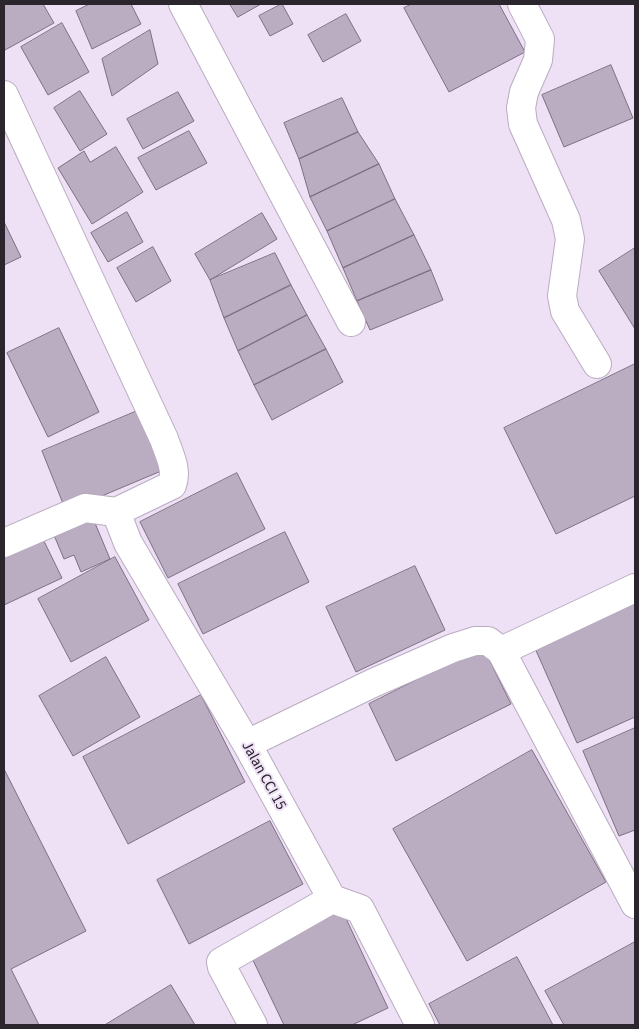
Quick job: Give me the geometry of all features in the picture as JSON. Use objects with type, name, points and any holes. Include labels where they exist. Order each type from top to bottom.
[{"type":"street","points":[[183,4],[351,322]]},
{"type":"street","points":[[522,4],[540,39],[538,60],[524,92],[521,108],[523,124],[566,220],[570,239],[562,296],[565,311],[597,364]]},
{"type":"street","points":[[4,95],[164,439],[173,463],[174,479],[172,485],[116,512],[85,508],[4,543]]},
{"type":"street","name":"Jalan CCI 15","points":[[116,512],[128,543],[247,744],[332,899]]},
{"type":"street","points":[[501,651],[635,588]]},
{"type":"street","points":[[247,744],[373,682],[453,648],[475,641],[488,641],[501,651],[635,904]]},
{"type":"street","points":[[254,1025],[221,962],[332,899],[360,909],[420,1025]]},
{"type":"building","points":[[4,4],[43,4],[54,23],[5,50]]},
{"type":"building","points":[[90,4],[131,4],[141,24],[92,49],[76,11]]},
{"type":"building","points":[[230,4],[261,4],[238,17]]},
{"type":"building","points":[[282,4],[293,24],[270,36],[259,16]]},
{"type":"building","points":[[412,4],[499,4],[525,52],[449,92],[404,8]]},
{"type":"building","points":[[346,14],[361,41],[323,62],[308,35]]},
{"type":"building","points":[[62,23],[89,72],[48,95],[21,47]]},
{"type":"building","points":[[150,30],[158,64],[112,96],[102,59]]},
{"type":"building","points":[[611,65],[633,118],[564,147],[542,95]]},
{"type":"building","points":[[80,91],[107,134],[80,151],[54,108]]},
{"type":"building","points":[[178,92],[194,121],[143,149],[127,119]]},
{"type":"building","points":[[342,98],[358,132],[299,159],[284,123]]},
{"type":"building","points":[[189,131],[207,163],[156,190],[138,158]]},
{"type":"building","points":[[358,132],[379,164],[310,197],[299,159]]},
{"type":"building","points":[[116,147],[143,192],[92,224],[58,168],[84,151],[90,162]]},
{"type":"building","points":[[379,164],[395,199],[327,231],[310,197]]},
{"type":"building","points":[[395,199],[414,235],[343,268],[327,231]]},
{"type":"building","points":[[127,212],[143,242],[108,262],[91,233]]},
{"type":"building","points":[[262,213],[277,239],[210,280],[195,254]]},
{"type":"building","points":[[4,222],[21,257],[4,265]]},
{"type":"building","points":[[414,235],[431,270],[357,301],[343,268]]},
{"type":"building","points":[[153,247],[171,281],[136,302],[117,268]]},
{"type":"building","points":[[635,248],[635,329],[599,271]]},
{"type":"building","points":[[275,253],[291,285],[224,318],[210,280]]},
{"type":"building","points":[[431,270],[443,300],[370,330],[357,301]]},
{"type":"building","points":[[291,285],[307,315],[238,351],[224,318]]},
{"type":"building","points":[[307,315],[326,349],[254,385],[238,351]]},
{"type":"building","points":[[59,328],[99,412],[48,437],[7,353]]},
{"type":"building","points":[[326,349],[343,382],[272,420],[254,385]]},
{"type":"building","points":[[635,364],[635,496],[556,534],[504,428]]},
{"type":"building","points":[[142,409],[166,469],[66,511],[42,451]]},
{"type":"building","points":[[237,473],[265,529],[168,578],[140,522]]},
{"type":"building","points":[[90,511],[110,559],[81,572],[74,555],[64,559],[51,528]]},
{"type":"building","points":[[285,532],[309,582],[203,634],[178,584]]},
{"type":"building","points":[[42,537],[62,578],[4,605],[4,556]]},
{"type":"building","points":[[115,557],[149,620],[71,662],[38,599]]},
{"type":"building","points":[[415,566],[445,630],[356,672],[326,607]]},
{"type":"building","points":[[635,600],[635,717],[577,743],[534,646]]},
{"type":"building","points":[[483,647],[511,704],[396,761],[369,704]]},
{"type":"building","points":[[106,657],[140,717],[73,756],[39,696]]},
{"type":"building","points":[[201,695],[245,782],[128,844],[83,757]]},
{"type":"building","points":[[635,728],[635,830],[619,836],[583,751]]},
{"type":"building","points":[[532,750],[606,882],[467,961],[393,829]]},
{"type":"building","points":[[4,769],[86,931],[11,969],[39,1025],[4,1025]]},
{"type":"building","points":[[270,821],[303,884],[189,944],[157,880]]},
{"type":"building","points":[[342,910],[388,1008],[352,1025],[284,1025],[250,954]]},
{"type":"building","points":[[635,942],[635,1025],[564,1025],[545,991]]},
{"type":"building","points":[[517,957],[553,1025],[440,1025],[429,1004]]},
{"type":"building","points":[[171,985],[195,1025],[105,1025]]}]
